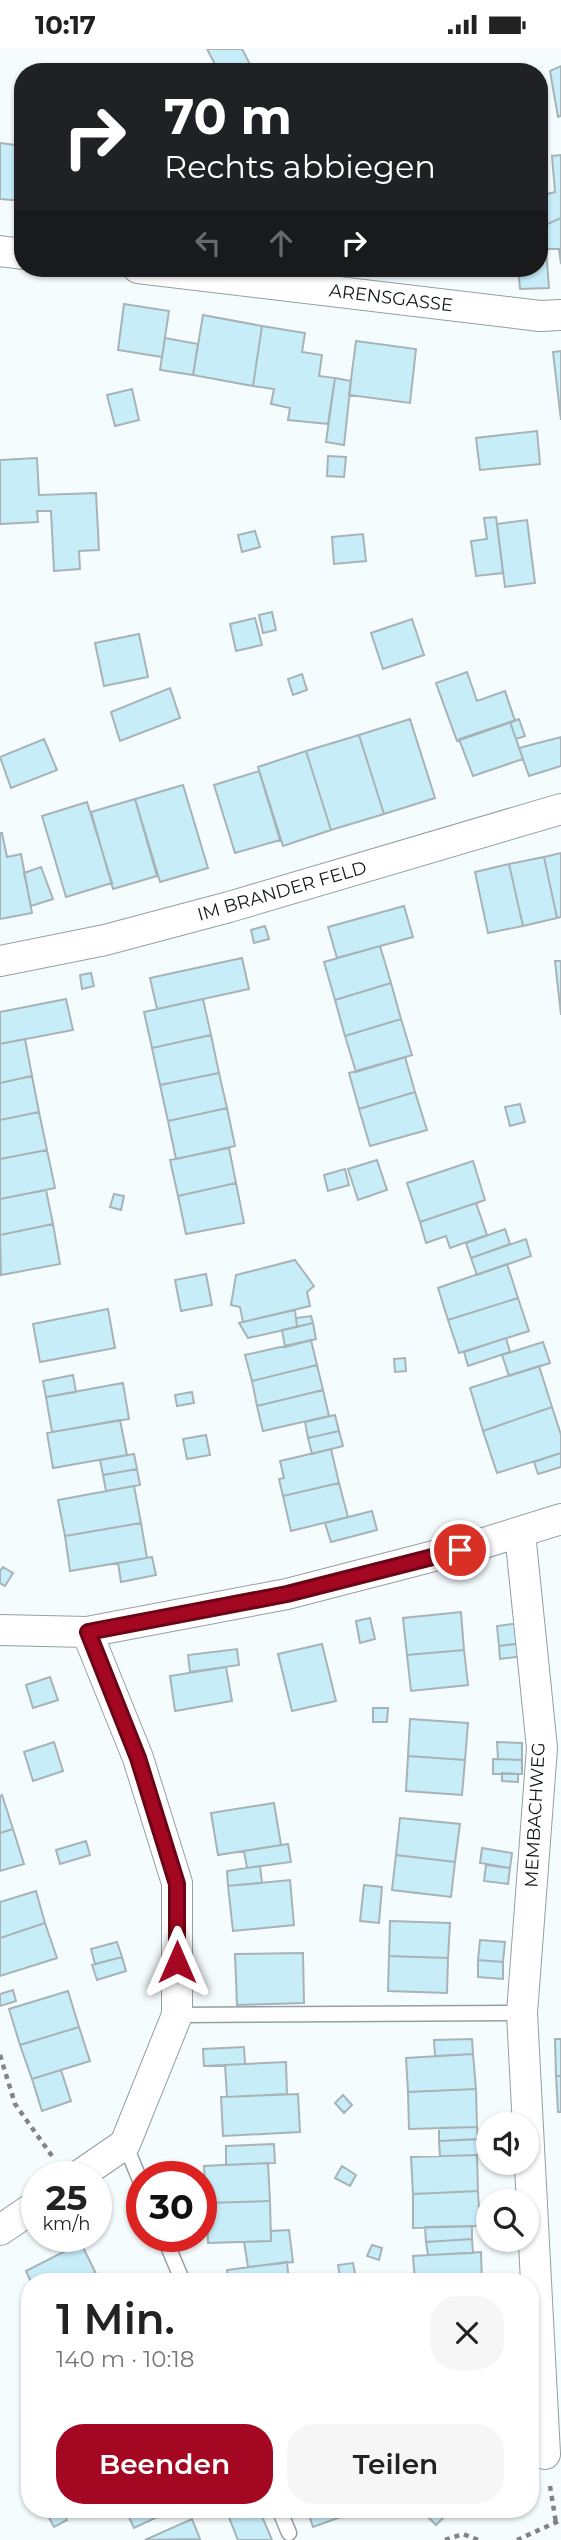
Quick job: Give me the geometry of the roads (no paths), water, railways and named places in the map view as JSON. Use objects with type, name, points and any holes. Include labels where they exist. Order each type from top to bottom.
[{"type":"street","name":"ARENSGASSE","points":[[213,277],[540,316],[561,315]]},
{"type":"street","name":"IM BRANDER FELD","points":[[0,961],[105,940],[229,907],[561,809]]},
{"type":"street","points":[[0,1630],[88,1632],[287,1594],[520,1533],[561,1519]]},
{"type":"street","name":"MEMBACHWEG","points":[[520,1533],[541,1748],[522,2014],[536,2273]]},
{"type":"street","points":[[88,1632],[138,1758],[177,1884],[177,2015],[125,2144],[90,2161]]},
{"type":"street","points":[[0,2230],[21,2216]]},
{"type":"street","name":"MEMBACHWEG","points":[[539,2339],[545,2454]]},
{"type":"lane","points":[[177,2015],[522,2014]]},
{"type":"lane","points":[[125,2144],[132,2161]]},
{"type":"lane","points":[[170,2252],[179,2273]]},
{"type":"lane","points":[[282,2518],[289,2533]]}]
